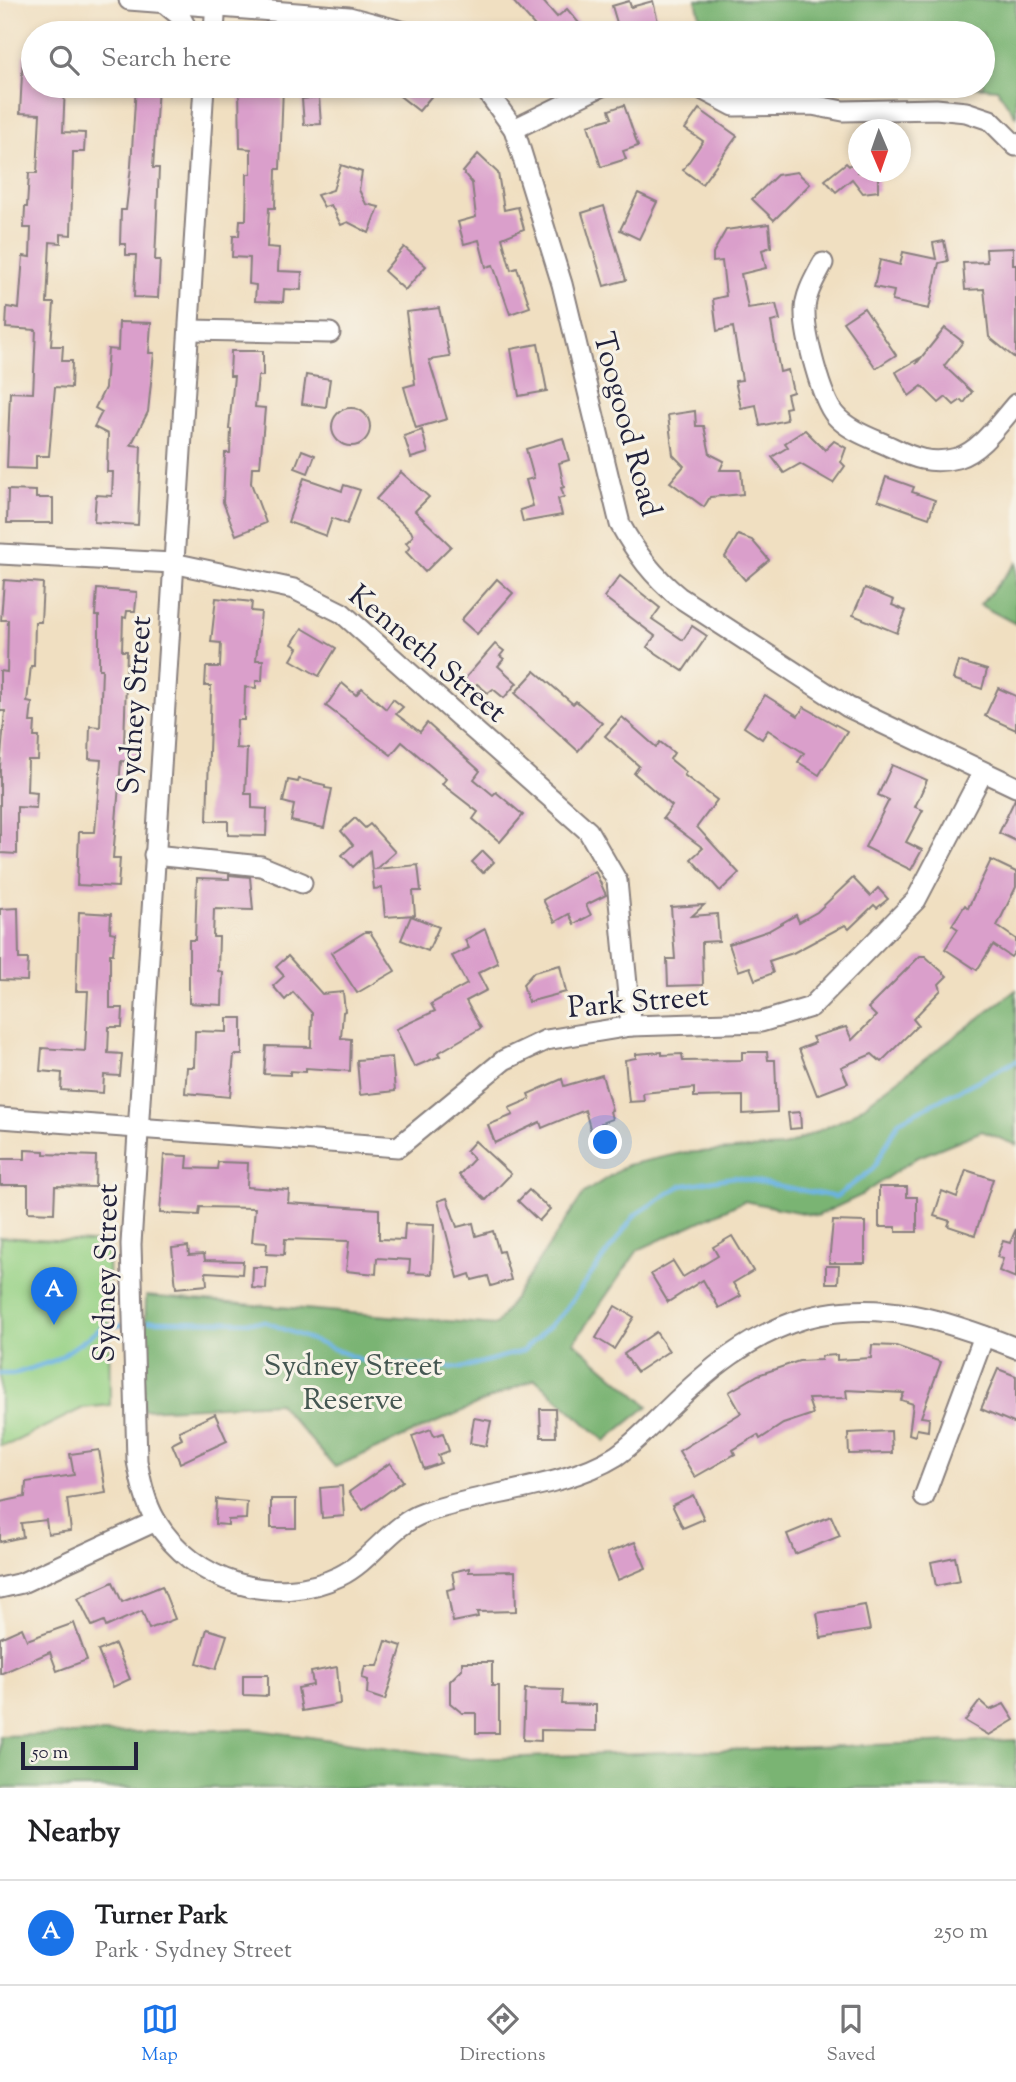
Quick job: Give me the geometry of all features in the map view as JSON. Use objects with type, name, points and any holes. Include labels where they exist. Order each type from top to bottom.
[{"type":"street","points":[[129,0],[209,3],[349,17],[364,21]]},
{"type":"street","points":[[163,2],[183,21]]},
{"type":"street","points":[[204,21],[209,3]]},
{"type":"street","points":[[209,3],[212,21]]},
{"type":"street","points":[[201,98],[203,109]]},
{"type":"street","name":"Sydney Street","points":[[203,98],[191,330],[173,563],[131,1244],[134,1416],[143,1493],[156,1521],[184,1556],[207,1572],[240,1585],[275,1591],[306,1588],[339,1577],[355,1567],[419,1514],[462,1500],[597,1467],[632,1443],[705,1373],[736,1349],[770,1331],[807,1318],[873,1310],[910,1313],[1016,1348]]},
{"type":"street","name":"Toogood Road","points":[[492,98],[514,129],[562,284],[620,524],[635,553],[658,580],[679,597],[848,707],[1016,787]]},
{"type":"street","points":[[514,129],[577,98]]},
{"type":"street","points":[[716,98],[734,106],[812,105],[843,111],[936,109],[967,112],[990,120],[1016,146]]},
{"type":"street","points":[[823,263],[809,292],[805,313],[826,401],[836,416],[851,429],[916,459],[934,462],[960,457],[980,444],[1016,404]]},
{"type":"street","points":[[191,330],[330,333]]},
{"type":"street","name":"Kenneth Street","points":[[0,554],[173,563],[294,589],[342,613],[588,831],[617,881],[631,1026]]},
{"type":"street","name":"Park Street","points":[[0,1118],[398,1147],[504,1060],[546,1040],[631,1026],[761,1022],[811,1007],[916,900],[983,772]]},
{"type":"street","points":[[154,855],[261,866],[302,883]]},
{"type":"street","points":[[924,1497],[984,1336]]},
{"type":"street","points":[[0,1588],[22,1583],[156,1521]]},
{"type":"green space","points":[[696,0],[1016,0],[1016,117],[995,89],[995,21],[701,21]]},
{"type":"green space","points":[[1016,563],[1016,624],[980,605]]},
{"type":"green space","name":"Sydney Street Reserve","points":[[1016,990],[1016,1145],[982,1131],[916,1158],[860,1196],[817,1216],[744,1201],[638,1250],[574,1342],[648,1406],[605,1441],[535,1379],[335,1467],[278,1403],[143,1410],[146,1296],[496,1325],[584,1193],[627,1165],[682,1153],[783,1147],[849,1117]]},
{"type":"green space","points":[[0,1237],[108,1243],[110,1405],[83,1408],[10,1444],[0,1445]]},
{"type":"green space","points":[[251,1729],[470,1759],[1016,1740],[1016,1788],[0,1788],[0,1736]]},
{"type":"building","points":[[512,0],[542,0],[557,17],[567,9],[577,21],[530,21]]},
{"type":"building","points":[[629,1],[631,7],[653,1],[658,21],[616,21],[612,6]]},
{"type":"building","points":[[21,94],[21,98],[64,98],[63,132],[85,133],[84,152],[73,152],[71,235],[61,234],[61,243],[50,242],[47,303],[54,303],[51,346],[63,346],[62,361],[72,361],[71,388],[55,387],[49,456],[36,456],[36,469],[7,468],[10,392],[33,393],[36,330],[6,328],[7,307],[19,309],[23,256],[30,257],[31,228],[24,228],[25,207],[29,173],[37,173],[40,114],[20,113]]},
{"type":"building","points":[[135,98],[157,98],[153,168],[159,168],[155,260],[160,260],[158,298],[134,297],[136,255],[126,255],[126,244],[120,244],[121,210],[126,210]]},
{"type":"building","points":[[239,98],[283,98],[280,169],[276,169],[275,208],[269,208],[267,247],[279,248],[278,271],[302,272],[301,290],[284,289],[283,302],[255,301],[256,285],[249,284],[250,258],[232,257],[233,236],[239,236],[240,220],[246,220],[247,174],[251,174],[251,149],[240,148]]},
{"type":"building","points":[[319,98],[321,124],[304,125],[302,99]]},
{"type":"building","points":[[402,98],[430,98],[419,111]]},
{"type":"building","points":[[624,105],[638,146],[623,151],[626,159],[601,167],[588,125],[612,118],[609,110]]},
{"type":"building","points":[[699,109],[737,136],[702,184],[683,170],[703,141],[685,129]]},
{"type":"building","points":[[478,154],[498,173],[504,210],[518,207],[524,229],[502,238],[511,270],[517,268],[530,307],[510,314],[493,265],[486,267],[479,240],[464,244],[458,222],[476,217],[472,183],[463,172]]},
{"type":"building","points":[[846,163],[848,182],[836,192],[825,180]]},
{"type":"building","points":[[341,165],[362,172],[359,190],[366,204],[379,207],[369,233],[348,222],[341,225],[331,205],[324,207],[317,195],[333,190]]},
{"type":"building","points":[[797,172],[810,184],[774,220],[752,199],[777,175]]},
{"type":"building","points":[[854,182],[878,182],[878,191],[863,193]]},
{"type":"building","points":[[638,193],[657,202],[639,239],[620,230]]},
{"type":"building","points":[[604,206],[626,280],[604,286],[582,213]]},
{"type":"building","points":[[769,224],[771,247],[762,250],[766,268],[741,274],[748,308],[776,304],[780,320],[771,322],[780,372],[788,370],[793,392],[787,394],[790,407],[785,408],[787,420],[760,426],[756,405],[741,408],[735,381],[742,380],[733,327],[717,331],[713,299],[726,296],[722,261],[713,262],[713,253],[726,230]]},
{"type":"building","points":[[944,241],[948,261],[939,263],[929,309],[892,301],[894,291],[874,287],[880,260],[900,265],[903,252],[936,259],[933,243]]},
{"type":"building","points":[[404,247],[426,266],[405,290],[384,271]]},
{"type":"building","points":[[1013,248],[1013,265],[1016,265],[1016,359],[989,337],[984,289],[965,290],[963,263],[987,262],[986,249]]},
{"type":"building","points":[[439,308],[450,357],[429,360],[447,419],[416,428],[404,387],[415,384],[406,312]]},
{"type":"building","points":[[864,308],[896,355],[876,368],[843,322]]},
{"type":"building","points":[[119,322],[151,323],[149,353],[154,353],[148,412],[131,445],[141,446],[138,525],[94,522],[96,495],[112,496],[113,472],[107,472],[108,434],[94,427],[102,412],[95,408],[105,388],[108,349],[118,350]]},
{"type":"building","points":[[945,328],[963,342],[944,366],[972,392],[964,403],[961,400],[954,405],[946,397],[939,403],[922,386],[909,396],[896,372],[918,359],[916,364]]},
{"type":"building","points":[[538,344],[547,391],[519,396],[511,349]]},
{"type":"building","points":[[231,351],[263,351],[263,376],[258,376],[255,407],[265,408],[260,467],[252,467],[251,483],[266,523],[236,535],[223,502],[225,453],[230,453],[229,429],[234,376],[230,376]]},
{"type":"building","points":[[306,375],[330,379],[326,407],[302,404]]},
{"type":"building","points":[[351,408],[364,414],[370,427],[364,440],[351,446],[338,440],[332,427],[338,414]]},
{"type":"building","points":[[695,411],[696,426],[704,426],[710,454],[724,461],[720,470],[741,470],[743,494],[710,497],[704,507],[670,482],[684,466],[673,455],[668,415]]},
{"type":"building","points":[[422,430],[428,453],[411,458],[404,436]]},
{"type":"building","points":[[805,430],[825,450],[834,441],[846,448],[841,462],[845,466],[833,483],[800,464],[784,473],[772,457],[788,447],[785,443]]},
{"type":"building","points":[[563,438],[569,460],[559,463],[564,487],[561,488],[564,497],[558,499],[562,515],[523,522],[520,510],[533,506],[526,480],[534,478],[526,449]]},
{"type":"building","points":[[302,450],[315,455],[308,473],[295,468]]},
{"type":"building","points":[[401,472],[429,497],[415,511],[451,546],[425,572],[406,552],[410,547],[406,543],[413,536],[411,531],[376,499]]},
{"type":"building","points":[[886,477],[914,487],[912,492],[935,500],[929,518],[878,500]]},
{"type":"building","points":[[304,478],[342,491],[344,485],[360,490],[347,524],[332,518],[326,536],[288,522]]},
{"type":"building","points":[[8,490],[36,491],[36,498],[53,498],[53,523],[7,523]]},
{"type":"building","points":[[738,535],[752,540],[769,560],[745,580],[725,557]]},
{"type":"building","points":[[620,576],[660,608],[652,619],[683,640],[692,626],[707,636],[683,671],[647,647],[655,636],[604,597]]},
{"type":"building","points":[[497,579],[513,593],[477,634],[461,620]]},
{"type":"building","points":[[4,580],[43,583],[41,622],[35,622],[34,666],[31,666],[27,702],[32,703],[30,722],[35,722],[34,737],[39,737],[38,760],[28,760],[27,791],[37,792],[36,808],[17,807],[17,854],[0,853],[0,767],[5,711],[0,711],[0,671],[7,672],[8,620],[1,620]]},
{"type":"building","points":[[865,588],[894,600],[892,605],[906,611],[897,633],[853,615]]},
{"type":"building","points":[[97,589],[137,592],[135,611],[127,611],[126,618],[123,617],[122,651],[127,651],[124,744],[138,745],[137,762],[121,761],[113,858],[120,858],[118,887],[77,885],[79,832],[95,832],[101,760],[89,759],[90,726],[100,727],[102,669],[99,669],[99,616],[95,616]]},
{"type":"building","points":[[216,598],[252,602],[251,611],[261,612],[256,660],[263,660],[262,681],[256,681],[256,688],[245,687],[244,720],[237,720],[236,748],[247,749],[245,794],[252,794],[252,808],[267,809],[266,836],[228,835],[228,821],[207,821],[211,686],[205,686],[206,667],[220,667],[221,643],[211,642]]},
{"type":"building","points":[[302,628],[336,648],[319,676],[291,660],[298,648],[292,644]]},
{"type":"building","points":[[495,644],[504,651],[500,656],[504,659],[498,666],[517,683],[504,698],[493,689],[488,693],[477,684],[471,692],[461,683]]},
{"type":"building","points":[[958,661],[987,670],[982,689],[953,679]]},
{"type":"building","points":[[535,671],[573,704],[576,701],[602,723],[578,751],[515,693]]},
{"type":"building","points":[[342,683],[356,695],[362,688],[386,709],[393,699],[403,707],[396,714],[420,732],[427,723],[480,771],[474,779],[493,795],[496,792],[523,815],[500,842],[473,819],[478,812],[442,784],[446,779],[402,742],[391,755],[326,706]]},
{"type":"building","points":[[998,688],[1016,696],[1016,730],[985,716]]},
{"type":"building","points":[[765,695],[798,716],[804,707],[847,731],[819,775],[798,762],[804,753],[768,730],[762,739],[744,727]]},
{"type":"building","points":[[622,717],[656,747],[660,742],[674,753],[670,759],[686,772],[684,775],[717,800],[697,827],[739,873],[720,891],[691,859],[703,848],[663,818],[672,806],[634,773],[639,766],[605,736]]},
{"type":"building","points":[[892,765],[927,780],[915,807],[923,810],[906,842],[922,850],[911,870],[865,847],[889,800],[878,795]]},
{"type":"building","points":[[299,779],[332,789],[324,828],[291,821],[294,805],[283,802],[288,780],[298,782]]},
{"type":"building","points":[[1016,799],[1016,841],[999,833]]},
{"type":"building","points":[[355,818],[365,828],[370,824],[395,852],[376,869],[418,865],[421,891],[413,891],[415,915],[385,917],[382,888],[374,889],[370,851],[353,867],[342,855],[353,845],[341,831]]},
{"type":"building","points":[[483,851],[494,862],[483,873],[472,862]]},
{"type":"building","points":[[991,860],[1016,872],[1016,887],[997,926],[1016,939],[1016,950],[1011,957],[993,945],[977,970],[945,949],[958,929],[952,925],[965,905],[968,908]]},
{"type":"building","points":[[595,871],[606,895],[586,905],[591,915],[574,924],[569,914],[555,922],[543,900]]},
{"type":"building","points":[[229,875],[250,877],[253,910],[214,909],[213,937],[219,937],[218,971],[223,972],[222,1005],[189,1003],[189,940],[195,940],[197,878],[229,879]]},
{"type":"building","points":[[853,878],[870,896],[878,888],[888,899],[877,908],[874,905],[849,929],[845,925],[793,953],[769,961],[773,973],[755,980],[750,967],[738,971],[729,944],[768,931],[796,915],[799,922],[817,912]]},
{"type":"building","points":[[704,905],[692,916],[717,914],[719,941],[702,942],[703,985],[668,986],[667,959],[675,959],[671,907]]},
{"type":"building","points":[[18,908],[19,959],[28,959],[27,981],[0,980],[0,909]]},
{"type":"building","points":[[79,912],[111,914],[110,932],[115,933],[113,954],[110,954],[110,1008],[123,1008],[122,1027],[109,1027],[108,1053],[122,1054],[120,1076],[104,1075],[103,1093],[61,1090],[62,1073],[40,1071],[42,1048],[85,1051],[88,991],[76,991]]},
{"type":"building","points":[[411,916],[439,927],[428,951],[401,940]]},
{"type":"building","points":[[485,929],[498,963],[478,973],[487,990],[466,1001],[481,1028],[438,1053],[440,1056],[414,1067],[396,1029],[435,1011],[431,1004],[467,984],[452,956],[469,948],[465,940]]},
{"type":"building","points":[[365,932],[370,932],[395,971],[357,993],[331,953]]},
{"type":"building","points":[[288,956],[322,994],[343,992],[345,1011],[341,1038],[351,1039],[350,1071],[306,1068],[306,1072],[290,1071],[290,1075],[264,1074],[266,1046],[311,1047],[312,1013],[293,992],[285,1000],[273,986],[284,976],[276,967]]},
{"type":"building","points":[[920,956],[925,956],[947,976],[939,984],[941,990],[913,1019],[918,1025],[881,1062],[872,1054],[841,1067],[848,1083],[817,1095],[799,1049],[815,1043],[812,1037],[846,1027],[852,1040],[876,1016],[868,1008]]},
{"type":"building","points":[[560,965],[566,992],[528,1002],[523,984],[534,972]]},
{"type":"building","points":[[227,1018],[242,1018],[242,1055],[234,1055],[230,1097],[185,1093],[187,1067],[194,1067],[195,1031],[227,1032]]},
{"type":"building","points":[[662,1052],[662,1055],[682,1054],[683,1061],[742,1060],[742,1052],[767,1052],[768,1060],[775,1060],[777,1112],[743,1114],[743,1096],[694,1097],[694,1088],[643,1093],[644,1101],[629,1102],[625,1060],[636,1058],[636,1054]]},
{"type":"building","points":[[392,1057],[395,1091],[360,1095],[357,1060]]},
{"type":"building","points":[[602,1075],[612,1110],[612,1119],[601,1123],[608,1142],[595,1146],[585,1110],[542,1128],[540,1122],[495,1143],[488,1125],[513,1115],[509,1108],[530,1099],[528,1094],[562,1079],[564,1086]]},
{"type":"building","points":[[800,1112],[801,1128],[790,1129],[788,1113]]},
{"type":"building","points":[[475,1141],[511,1174],[486,1200],[459,1175],[474,1159],[466,1151]]},
{"type":"building","points":[[25,1150],[44,1151],[44,1154],[96,1156],[95,1187],[55,1186],[54,1213],[28,1212],[28,1185],[0,1185],[0,1159],[25,1159]]},
{"type":"building","points":[[164,1155],[188,1156],[187,1168],[217,1169],[218,1162],[248,1163],[247,1187],[289,1190],[288,1203],[379,1209],[379,1239],[404,1240],[405,1224],[434,1225],[432,1274],[409,1273],[410,1260],[377,1258],[376,1274],[346,1271],[349,1241],[285,1239],[284,1255],[266,1254],[267,1243],[252,1242],[255,1208],[200,1207],[199,1215],[160,1213]]},
{"type":"building","points":[[966,1170],[993,1179],[975,1235],[948,1226],[950,1221],[934,1216],[942,1191],[957,1197]]},
{"type":"building","points":[[879,1187],[907,1187],[907,1197],[917,1197],[917,1232],[896,1232],[896,1227],[879,1227]]},
{"type":"building","points":[[529,1190],[550,1209],[539,1221],[518,1201]]},
{"type":"building","points":[[447,1198],[457,1227],[473,1223],[476,1236],[493,1231],[499,1252],[503,1251],[511,1280],[491,1286],[488,1276],[472,1280],[470,1274],[458,1278],[438,1201]]},
{"type":"building","points":[[833,1221],[865,1222],[865,1263],[829,1263]]},
{"type":"building","points":[[1016,1229],[1016,1278],[999,1271],[1003,1259],[997,1257],[1003,1241],[1010,1243]]},
{"type":"building","points":[[732,1236],[753,1271],[733,1283],[741,1296],[719,1308],[703,1280],[668,1302],[651,1274],[673,1261],[683,1277],[718,1256],[713,1247]]},
{"type":"building","points":[[188,1246],[189,1255],[204,1254],[205,1260],[243,1261],[242,1274],[206,1272],[207,1285],[176,1288],[172,1248]]},
{"type":"building","points":[[826,1266],[839,1266],[838,1283],[826,1283]]},
{"type":"building","points":[[253,1267],[267,1267],[266,1289],[252,1288]]},
{"type":"building","points":[[615,1306],[634,1317],[614,1349],[596,1338]]},
{"type":"building","points":[[656,1332],[669,1351],[637,1372],[624,1354]]},
{"type":"building","points":[[872,1345],[896,1346],[941,1362],[921,1417],[929,1418],[928,1431],[917,1429],[915,1436],[909,1434],[913,1404],[901,1400],[904,1393],[846,1390],[847,1398],[808,1399],[813,1414],[783,1424],[760,1439],[758,1435],[733,1450],[735,1454],[695,1477],[679,1451],[741,1413],[729,1392],[758,1375],[799,1361],[821,1360],[822,1356],[837,1355],[837,1360],[871,1358]]},
{"type":"building","points":[[998,1369],[1016,1376],[1016,1424],[981,1409]]},
{"type":"building","points":[[540,1409],[555,1409],[556,1437],[541,1437]]},
{"type":"building","points":[[215,1414],[227,1441],[180,1463],[172,1444],[182,1439],[179,1431]]},
{"type":"building","points":[[474,1418],[491,1421],[486,1446],[470,1443]]},
{"type":"building","points":[[431,1429],[434,1436],[443,1433],[449,1451],[438,1455],[441,1463],[424,1469],[412,1436]]},
{"type":"building","points":[[891,1431],[892,1453],[849,1454],[848,1433]]},
{"type":"building","points":[[99,1450],[106,1493],[67,1499],[71,1531],[48,1534],[46,1520],[21,1523],[23,1537],[0,1542],[0,1502],[25,1497],[26,1482],[74,1475],[70,1454]]},
{"type":"building","points":[[390,1463],[403,1481],[363,1510],[349,1492]]},
{"type":"building","points":[[342,1486],[344,1516],[322,1518],[320,1488]]},
{"type":"building","points":[[693,1495],[704,1519],[683,1528],[672,1505]]},
{"type":"building","points":[[216,1499],[247,1502],[246,1519],[228,1520],[228,1525],[215,1524]]},
{"type":"building","points":[[271,1499],[296,1499],[296,1528],[271,1528]]},
{"type":"building","points":[[831,1516],[840,1536],[795,1554],[787,1534]]},
{"type":"building","points":[[635,1542],[646,1568],[618,1580],[607,1553]]},
{"type":"building","points":[[955,1557],[960,1581],[936,1586],[931,1562]]},
{"type":"building","points":[[469,1568],[469,1572],[515,1571],[516,1611],[477,1612],[478,1617],[453,1622],[447,1590],[455,1588],[452,1572]]},
{"type":"building","points":[[113,1582],[122,1602],[162,1586],[175,1619],[149,1629],[142,1611],[106,1627],[104,1621],[92,1626],[78,1598]]},
{"type":"building","points":[[865,1605],[870,1630],[821,1638],[817,1613]]},
{"type":"building","points":[[74,1623],[87,1660],[57,1671],[50,1652],[0,1674],[0,1638],[22,1628],[27,1640]]},
{"type":"building","points":[[207,1629],[227,1635],[216,1669],[197,1663]]},
{"type":"building","points":[[386,1641],[402,1646],[385,1700],[367,1694],[368,1680],[362,1678],[365,1666],[378,1666]]},
{"type":"building","points":[[115,1644],[130,1679],[113,1687],[98,1651]]},
{"type":"building","points":[[462,1662],[492,1662],[492,1686],[499,1686],[499,1733],[476,1733],[476,1713],[462,1713],[450,1703],[450,1681],[462,1669]]},
{"type":"building","points":[[337,1667],[340,1704],[302,1711],[298,1688],[313,1685],[311,1672]]},
{"type":"building","points":[[243,1675],[268,1675],[268,1696],[243,1695]]},
{"type":"building","points":[[525,1689],[563,1690],[562,1704],[596,1705],[596,1731],[541,1730],[541,1741],[523,1740]]},
{"type":"building","points":[[980,1701],[990,1710],[1004,1704],[1014,1720],[989,1735],[965,1721]]},
{"type":"waterway","points":[[149,1321],[266,1322],[369,1363],[462,1368],[523,1351],[562,1314],[635,1215],[680,1186],[734,1177],[836,1197],[873,1169],[899,1121],[1016,1061]]},
{"type":"waterway","points":[[0,1374],[14,1374],[56,1360],[101,1328],[123,1325]]},
{"type":"place","name":"Turner Park","points":[[54,1325]]}]
